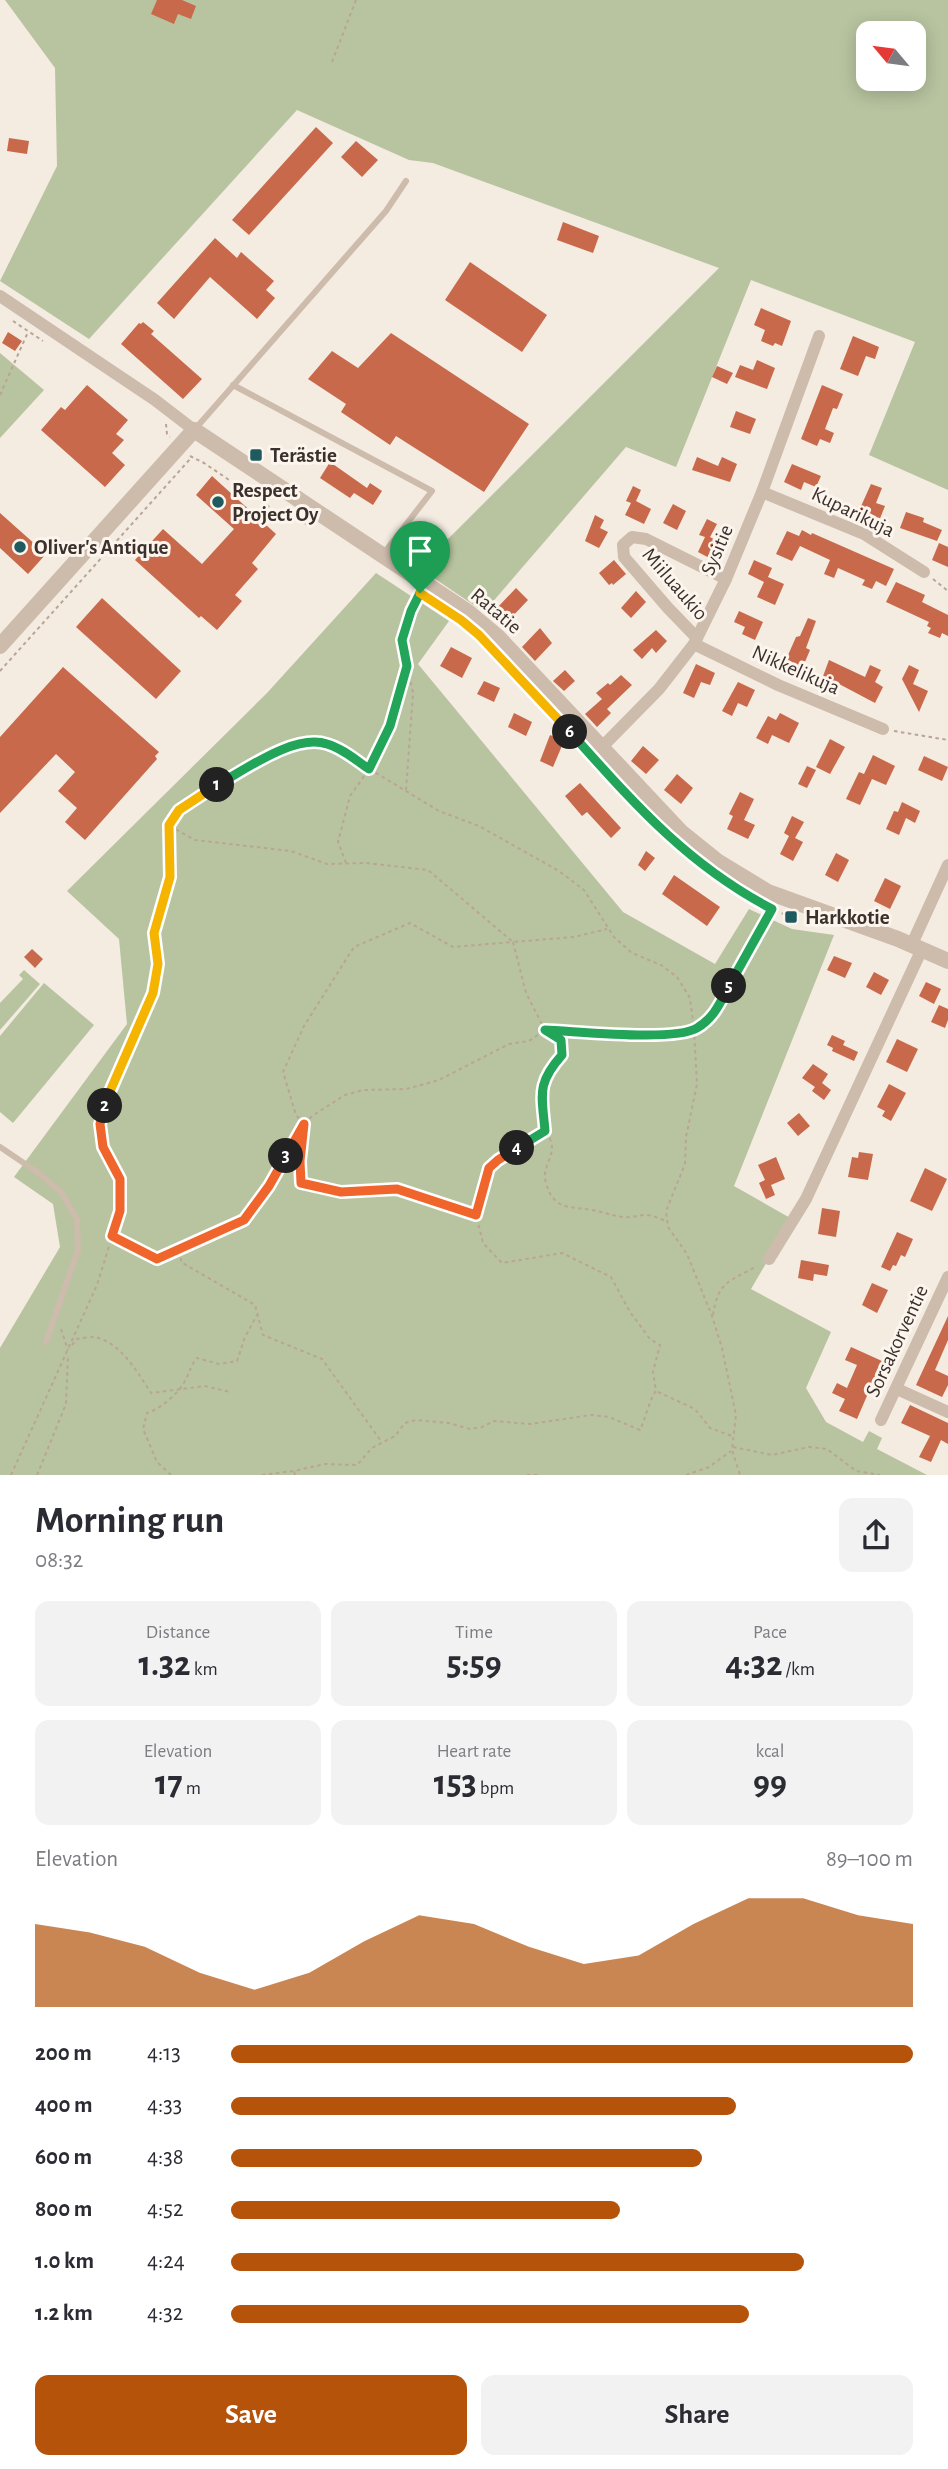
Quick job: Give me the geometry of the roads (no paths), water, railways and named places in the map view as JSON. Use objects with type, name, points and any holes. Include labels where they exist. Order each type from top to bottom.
[{"type":"street","name":"Ratatie","points":[[0,296],[145,393],[194,430],[468,612],[498,637],[600,749],[681,832],[741,877],[768,892],[917,946],[948,961]]},
{"type":"street","name":"Sysitie","points":[[600,749],[659,689],[695,641],[726,579],[762,492],[819,336]]},
{"type":"street","points":[[0,646],[194,430]]},
{"type":"street","name":"Kuparikuja","points":[[762,492],[864,534],[923,572]]},
{"type":"street","name":"Miiluaukio","points":[[695,641],[624,557],[622,545],[632,537],[646,538],[726,579]]},
{"type":"street","name":"Nikkelikuja","points":[[695,641],[778,685],[883,729]]},
{"type":"street","points":[[769,1259],[806,1199],[917,946],[948,865]]},
{"type":"street","name":"Sorsakorventie","points":[[881,1420],[948,1278]]},
{"type":"street","points":[[897,1389],[948,1412]]},
{"type":"lane","points":[[194,430],[386,211],[406,181]]},
{"type":"lane","points":[[233,385],[432,491],[383,555]]},
{"type":"lane","points":[[0,1147],[61,1192],[77,1219],[78,1250],[47,1342]]},
{"type":"place","name":"Terästie","points":[[256,455]]},
{"type":"place","name":"Respect Project Oy","points":[[218,502]]},
{"type":"place","name":"Oliver's Antique","points":[[20,547]]},
{"type":"place","name":"Harkkotie","points":[[791,917]]}]
